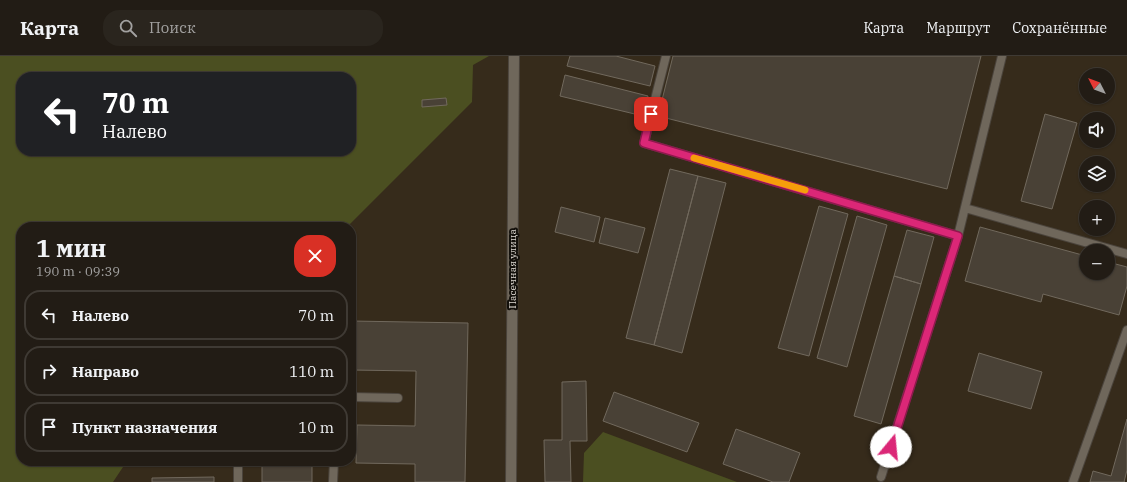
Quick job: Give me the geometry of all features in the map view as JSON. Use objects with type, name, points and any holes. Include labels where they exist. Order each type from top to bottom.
[{"type":"street","name":"Пасечная улица","points":[[511,482],[514,56]]},
{"type":"lane","points":[[666,56],[644,143],[958,236]]},
{"type":"lane","points":[[881,477],[958,236],[1002,56]]},
{"type":"lane","points":[[965,208],[1127,254]]},
{"type":"lane","points":[[1073,482],[1127,330]]},
{"type":"lane","points":[[356,397],[398,398]]},
{"type":"lane","points":[[238,466],[238,482]]},
{"type":"lane","points":[[333,482],[334,466]]},
{"type":"shaded area","points":[[0,56],[1127,56],[1127,482],[0,482]]},
{"type":"green space","points":[[0,56],[489,56],[473,65],[472,102],[352,222],[16,222],[16,466],[124,466],[113,482],[0,482]]},
{"type":"green space","points":[[603,432],[737,482],[583,482],[584,453]]},
{"type":"building","points":[[570,56],[616,56],[655,66],[650,86],[567,66]]},
{"type":"building","points":[[673,56],[981,56],[947,189],[658,116]]},
{"type":"building","points":[[565,75],[648,96],[643,116],[560,96]]},
{"type":"building","points":[[446,98],[447,105],[422,107],[422,100]]},
{"type":"building","points":[[1045,114],[1077,123],[1052,209],[1021,201]]},
{"type":"building","points":[[670,169],[698,176],[654,345],[626,338]]},
{"type":"building","points":[[698,176],[726,183],[682,353],[654,345]]},
{"type":"building","points":[[819,206],[848,214],[809,356],[778,348]]},
{"type":"building","points":[[561,207],[600,217],[594,242],[555,232]]},
{"type":"building","points":[[857,216],[887,225],[847,367],[817,358]]},
{"type":"building","points":[[605,218],[645,228],[638,253],[599,243]]},
{"type":"building","points":[[980,227],[1079,254],[1079,280],[1115,280],[1115,264],[1127,267],[1127,286],[1119,315],[1043,294],[1041,302],[965,281]]},
{"type":"building","points":[[907,230],[934,237],[921,284],[894,276]]},
{"type":"building","points":[[894,276],[921,284],[881,424],[854,416]]},
{"type":"building","points":[[356,321],[468,323],[465,482],[415,482],[415,464],[356,463],[357,425],[415,426],[416,371],[356,370]]},
{"type":"building","points":[[979,353],[1042,372],[1031,409],[968,391]]},
{"type":"building","points":[[586,381],[587,441],[570,441],[571,482],[545,482],[544,440],[562,440],[562,382]]},
{"type":"building","points":[[614,392],[699,423],[687,452],[603,421]]},
{"type":"building","points":[[1127,419],[1127,470],[1124,482],[1090,482],[1093,471],[1111,476]]},
{"type":"building","points":[[736,429],[800,453],[789,482],[773,482],[723,464]]},
{"type":"building","points":[[262,466],[312,466],[312,482],[262,482]]},
{"type":"building","points":[[214,477],[214,482],[152,482],[152,478]]},
{"type":"slow traffic","points":[[694,158],[805,190]]},
{"type":"route","points":[[651,114],[644,143],[958,236],[891,447]]}]
